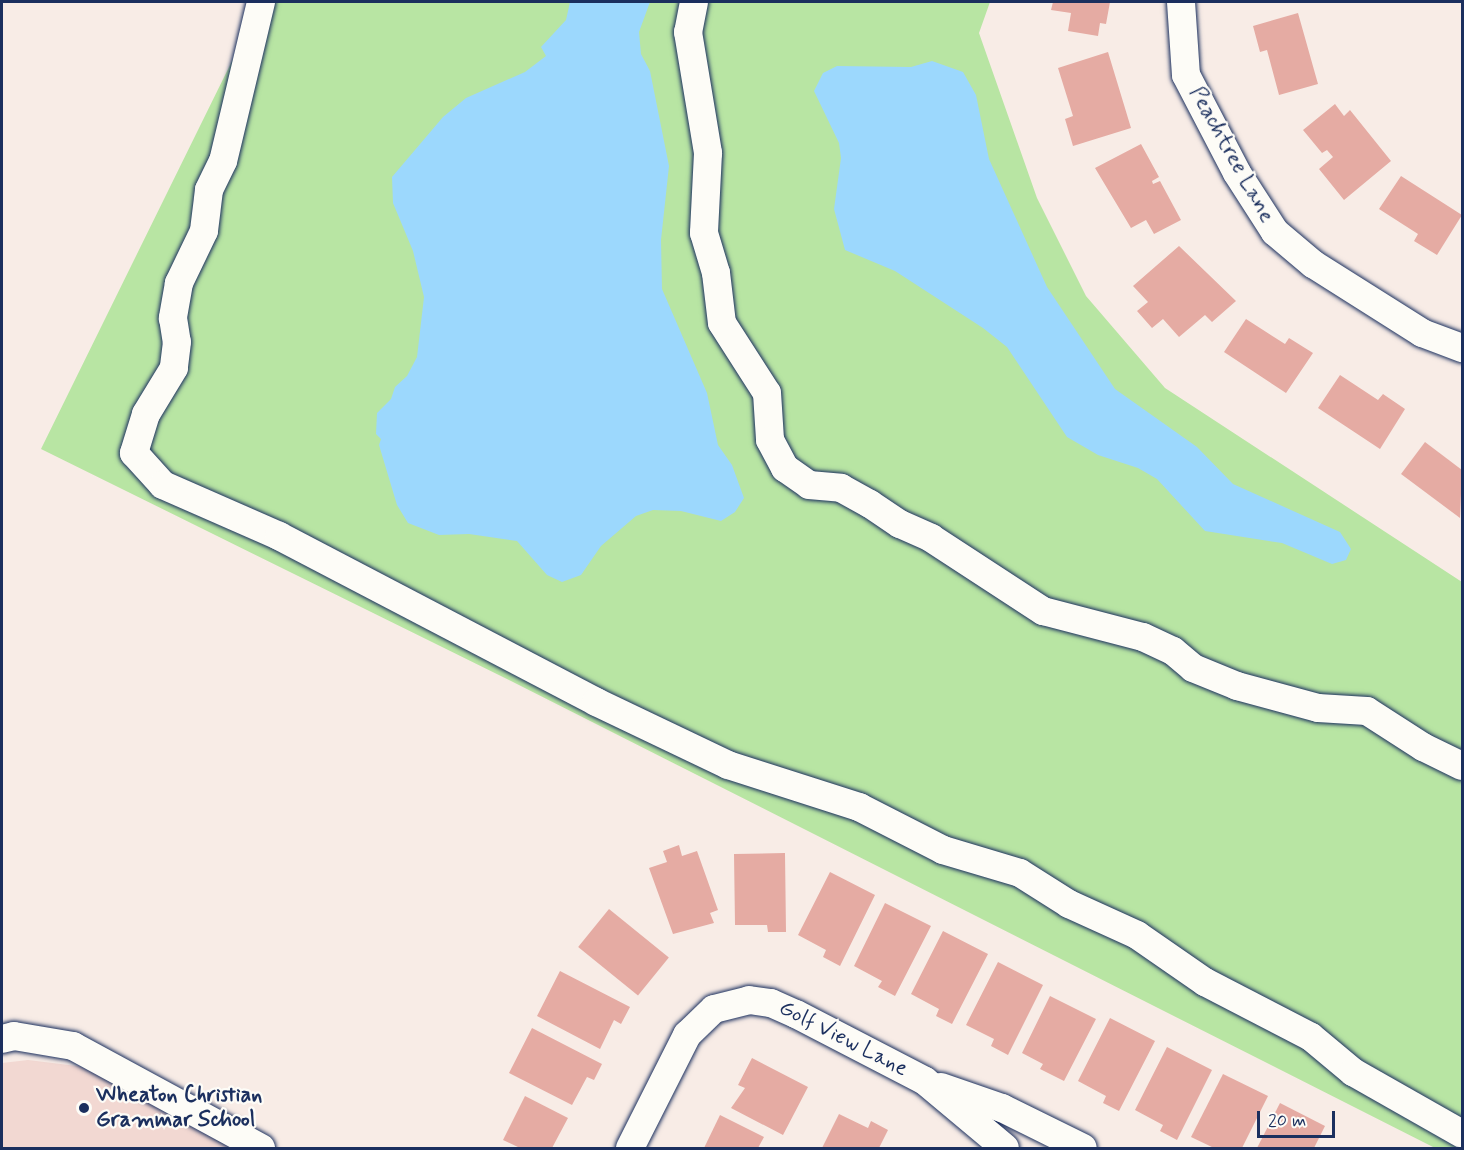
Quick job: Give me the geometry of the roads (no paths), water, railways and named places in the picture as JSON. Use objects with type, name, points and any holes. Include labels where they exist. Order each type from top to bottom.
[{"type":"street","points":[[261,2],[255,14],[223,161],[209,190],[204,231],[179,283],[173,318],[177,342],[174,368],[146,414],[134,453],[163,484],[279,536],[586,697],[728,765],[859,807],[897,823],[943,850],[1020,873],[1069,904],[1137,935],[1234,999],[1311,1037],[1353,1072],[1462,1134]]},
{"type":"street","points":[[694,2],[688,32],[708,153],[704,233],[716,273],[722,323],[767,393],[770,440],[785,468],[809,485],[842,488],[900,524],[931,538],[1043,611],[1143,637],[1173,651],[1193,668],[1237,686],[1318,708],[1367,711],[1423,747],[1462,766]]},
{"type":"street","name":"Peachtree Lane","points":[[1181,2],[1186,75],[1237,173],[1275,231],[1313,264],[1422,333],[1462,348]]},
{"type":"street","name":"Golf View Lane","points":[[630,1149],[687,1035],[714,1009],[732,1002],[771,1003],[925,1081],[1005,1149]]},
{"type":"street","points":[[2,1039],[14,1036],[73,1047],[261,1149]]},
{"type":"street","points":[[925,1081],[1002,1108],[1083,1149]]},
{"type":"water","points":[[570,2],[650,2],[639,32],[641,54],[650,71],[669,166],[661,240],[662,289],[707,393],[718,445],[732,465],[744,498],[735,512],[721,521],[681,511],[653,510],[636,516],[601,546],[581,575],[562,582],[547,575],[517,541],[469,534],[439,535],[408,523],[397,505],[379,445],[381,439],[376,434],[377,413],[391,399],[395,387],[407,376],[417,357],[424,297],[413,251],[393,203],[392,177],[443,117],[466,98],[525,72],[546,56],[541,47],[566,20]]},
{"type":"water","points":[[932,61],[963,72],[976,95],[989,159],[1047,287],[1115,389],[1197,447],[1233,484],[1340,532],[1351,549],[1346,560],[1332,564],[1282,543],[1205,531],[1157,479],[1138,468],[1098,455],[1067,437],[1007,347],[983,328],[895,271],[845,250],[834,209],[841,158],[839,143],[814,91],[823,73],[837,66],[911,67]]},
{"type":"place","name":"Wheaton Christian Grammar School","points":[[84,1108]]}]
